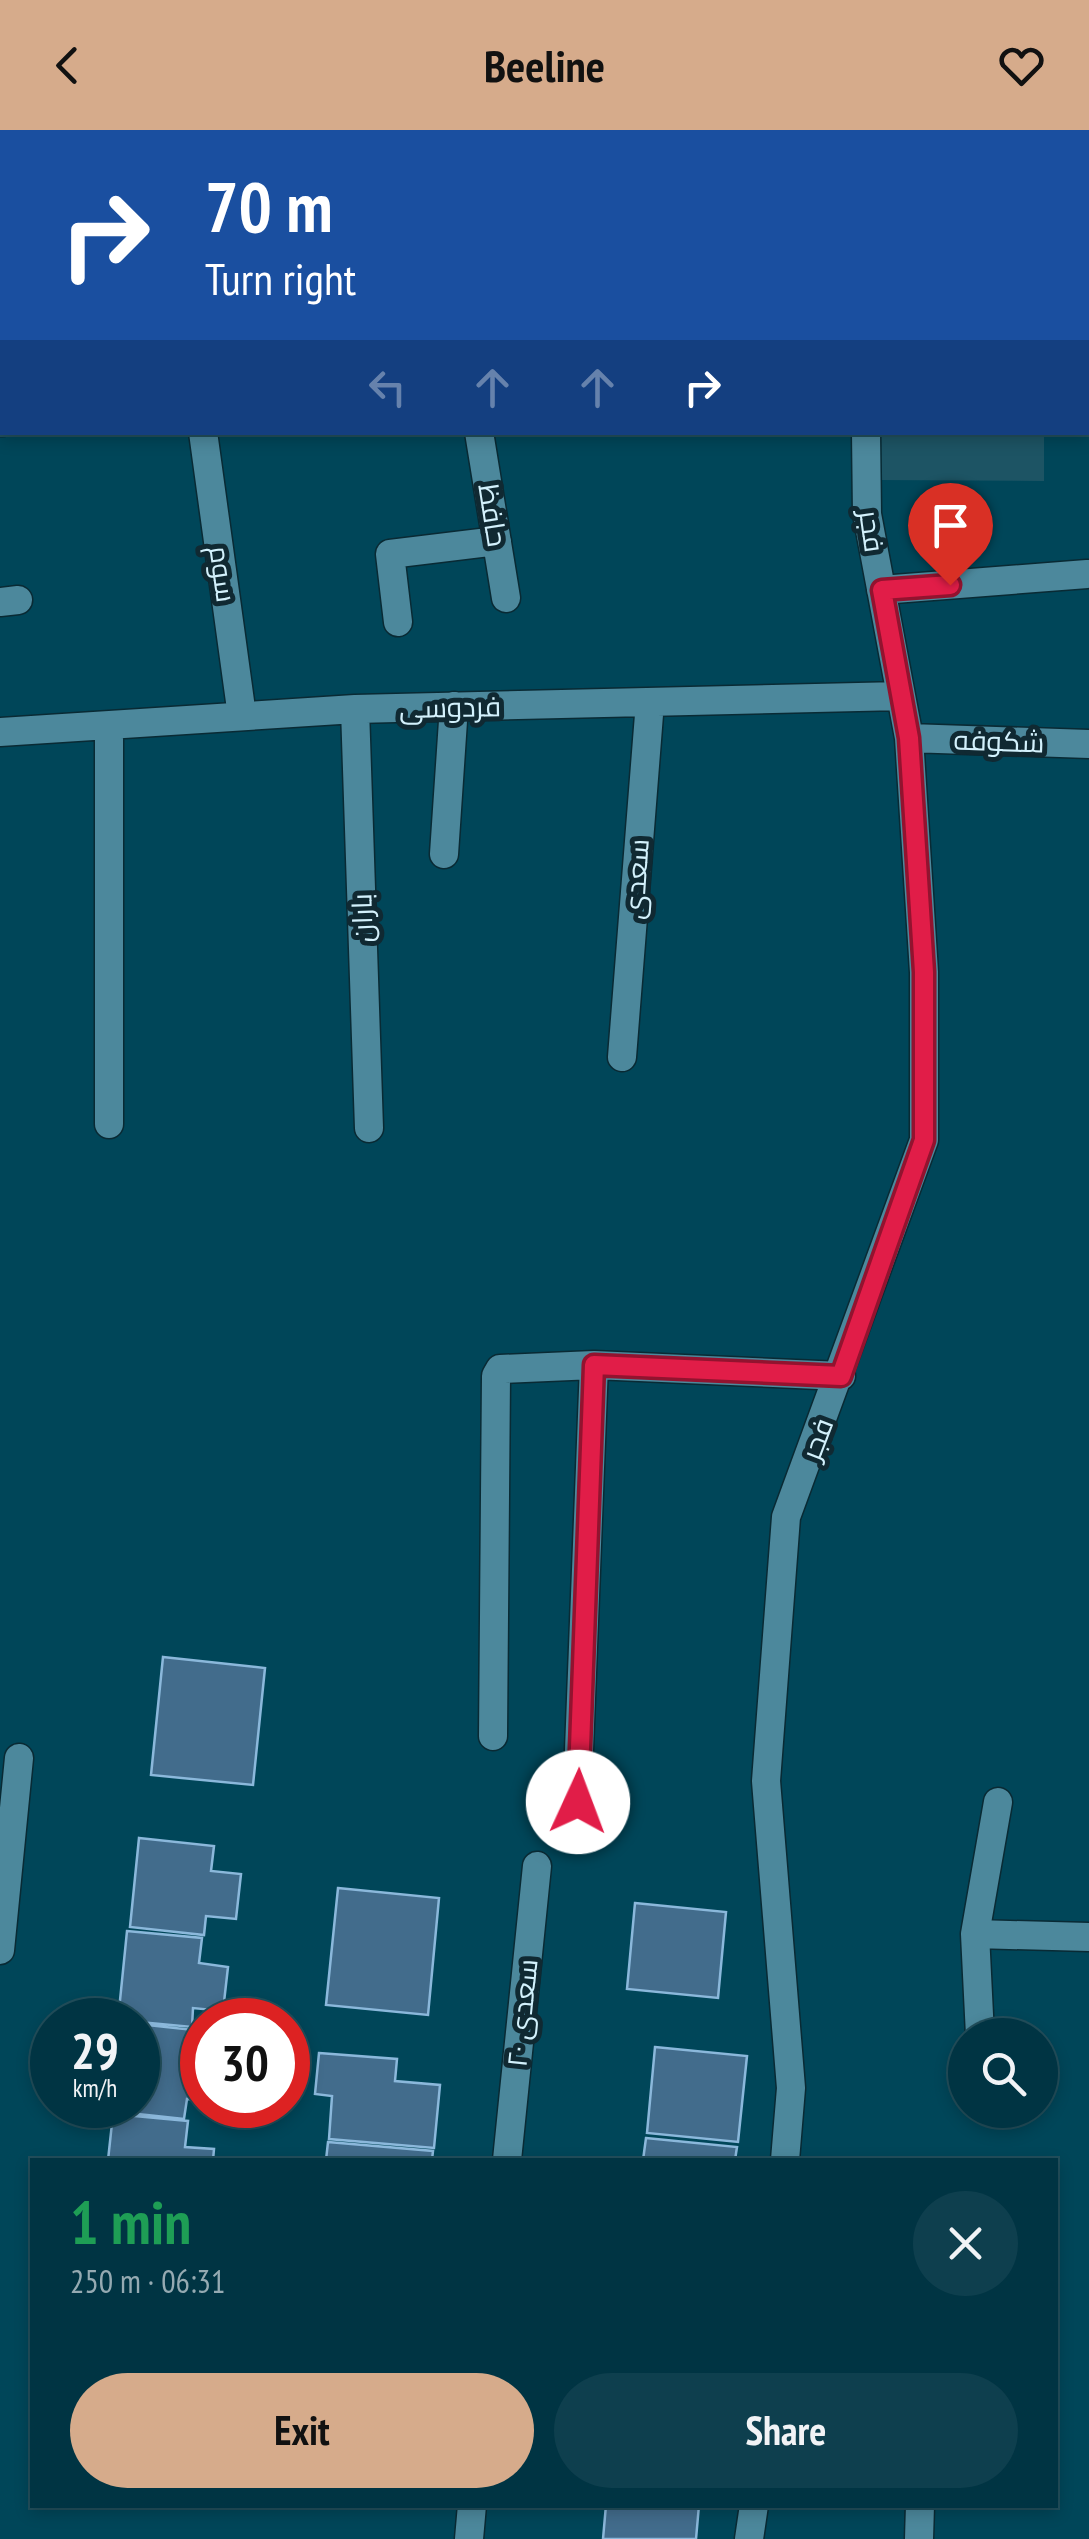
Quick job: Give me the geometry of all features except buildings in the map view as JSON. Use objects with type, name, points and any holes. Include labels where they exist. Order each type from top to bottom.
[{"type":"street","name":"سوم","points":[[203,435],[242,716]]},
{"type":"street","name":"حافظ","points":[[480,435],[506,598]]},
{"type":"street","name":"فجر","points":[[784,2158],[790,2088],[767,1762],[786,1517],[841,1376],[924,1140],[924,972],[909,738],[868,514],[866,435]]},
{"type":"street","points":[[398,622],[390,554],[497,540]]},
{"type":"street","points":[[882,590],[1087,574]]},
{"type":"street","name":"فردوسی","points":[[0,732],[355,708],[901,696]]},
{"type":"street","name":"سعدی","points":[[622,1056],[650,702]]},
{"type":"street","points":[[444,854],[454,706]]},
{"type":"street","name":"باران","points":[[355,708],[369,1128]]},
{"type":"street","points":[[109,725],[109,1124]]},
{"type":"street","name":"شکوفه","points":[[909,738],[1089,744]]},
{"type":"street","points":[[493,1736],[496,1376],[500,1369],[594,1365],[841,1376]]},
{"type":"street","points":[[578,1802],[594,1365]]},
{"type":"street","points":[[0,1950],[19,1758]]},
{"type":"street","points":[[979,2018],[975,1934],[998,1802]]},
{"type":"street","name":"سعدی ۲۰","points":[[507,2158],[537,1866]]},
{"type":"street","points":[[975,1934],[1089,1937]]},
{"type":"street","points":[[469,2539],[472,2508]]},
{"type":"street","points":[[749,2539],[754,2508]]},
{"type":"street","points":[[919,2539],[920,2508]]},
{"type":"shaded area","points":[[874,435],[1044,435],[1044,481],[874,480]]},
{"type":"route","points":[[578,1802],[594,1365],[841,1376],[924,1140],[924,972],[909,738],[882,590],[950,585]]}]
